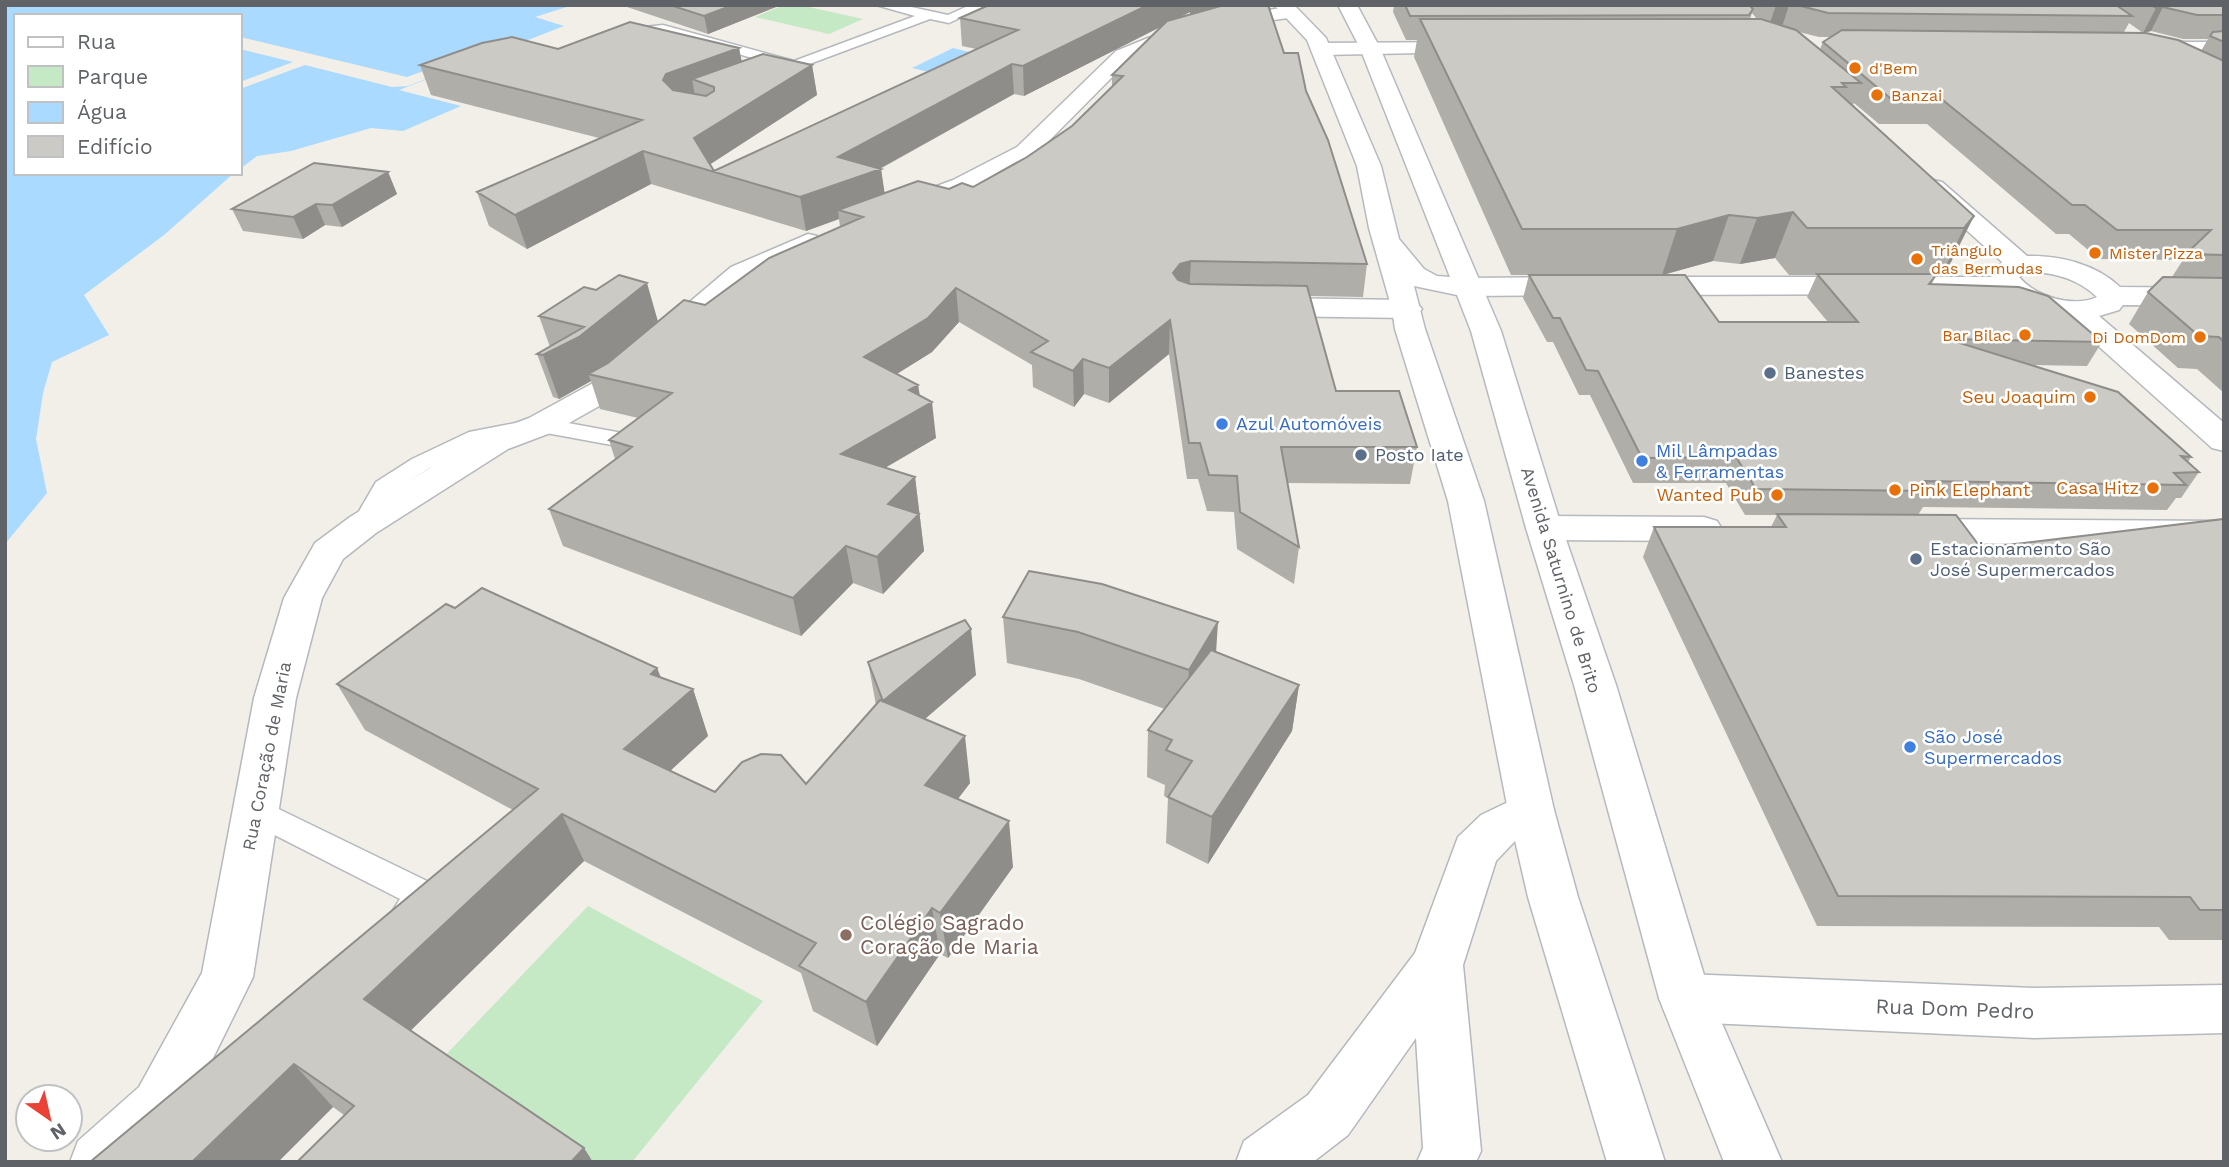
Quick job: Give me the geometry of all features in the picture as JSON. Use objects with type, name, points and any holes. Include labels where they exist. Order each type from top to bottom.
[{"type":"street","name":"Avenida Saturnino de Brito","points":[[1347,5],[1370,48],[1486,331],[1544,528],[1595,685],[1685,998],[1754,1162]]},
{"type":"street","points":[[886,214],[962,185],[1026,152],[1123,55],[1155,42],[1228,21],[1295,9],[1316,38],[1369,166],[1382,229],[1407,309],[1410,329],[1466,501],[1531,810],[1553,897],[1636,1162]]},
{"type":"street","points":[[2131,43],[2181,58],[2224,48]]},
{"type":"street","points":[[1321,49],[1491,48]]},
{"type":"street","points":[[1920,175],[2036,300],[2075,310],[2096,309],[2109,304],[2112,296]]},
{"type":"street","points":[[1382,229],[1410,272],[1420,280],[1436,285],[1467,287],[2015,275],[2046,264],[2076,271],[2101,283],[2112,296],[2224,297]]},
{"type":"street","name":"Rua Coração de Maria","points":[[99,1162],[159,1107],[227,977],[275,698],[303,598],[328,552],[363,525],[495,442],[541,425],[606,388],[741,273],[796,247],[835,233]]},
{"type":"street","points":[[1228,307],[1407,309]]},
{"type":"street","points":[[2075,310],[2224,441]]},
{"type":"street","points":[[1544,528],[1738,529]]},
{"type":"street","points":[[1891,530],[2224,533]]},
{"type":"street","points":[[1265,1162],[1328,1115],[1437,965],[1475,851],[1498,828],[1531,810]]},
{"type":"street","points":[[1437,965],[1452,1151],[1446,1162]]},
{"type":"street","name":"Rua Dom Pedro","points":[[1685,998],[2034,1013],[2224,1009]]},
{"type":"lane","points":[[882,5],[926,16],[953,19],[981,5]]},
{"type":"lane","points":[[942,11],[957,5]]},
{"type":"lane","points":[[770,75],[926,16]]},
{"type":"lane","points":[[618,35],[663,29],[795,65]]},
{"type":"lane","points":[[541,425],[645,444]]},
{"type":"lane","points":[[256,811],[395,878],[415,891],[418,907],[378,944]]},
{"type":"lane","points":[[159,1107],[206,1079]]},
{"type":"green space","points":[[784,5],[800,5],[863,19],[829,34],[755,17]]},
{"type":"green space","points":[[588,906],[763,1001],[632,1162],[596,1162],[438,1063]]},
{"type":"water","points":[[5,5],[573,5],[535,17],[564,26],[399,90],[461,106],[403,131],[371,128],[291,151],[257,156],[242,167],[242,14],[14,14],[14,175],[232,175],[164,235],[84,295],[109,335],[52,362],[43,393],[36,439],[47,493],[5,544]]},
{"type":"water","points":[[953,48],[986,56],[945,76],[912,68]]},
{"type":"pier","points":[[242,37],[407,77],[454,60],[466,63],[408,86],[392,87],[305,65],[242,88],[242,81],[293,62],[242,49]]},
{"type":"building","points":[[670,5],[733,5],[704,16]]},
{"type":"building","points":[[989,5],[1148,5],[1023,66],[1012,64],[838,157],[881,169],[800,197],[643,151],[515,215],[477,192],[642,120],[420,65],[482,43],[512,37],[558,49],[630,22],[739,48],[666,74],[663,80],[673,90],[706,96],[714,91],[714,87],[692,79],[763,54],[812,65],[694,138],[714,171],[1018,30],[960,18]]},
{"type":"building","points":[[1224,5],[1268,5],[1284,53],[1298,53],[1306,91],[1328,140],[1367,264],[1191,261],[1180,264],[1173,273],[1178,280],[1190,284],[1307,286],[1336,391],[1399,391],[1417,447],[1281,447],[1299,547],[1240,512],[1237,476],[1209,475],[1200,443],[1189,443],[1170,320],[1109,368],[1083,359],[1073,371],[1031,352],[1048,341],[956,288],[928,318],[864,357],[918,385],[909,390],[932,402],[841,454],[915,477],[888,504],[919,514],[877,557],[846,546],[793,598],[549,509],[632,447],[609,440],[672,393],[588,374],[608,363],[684,300],[705,305],[769,258],[863,217],[838,210],[918,181],[949,189],[962,183],[973,187],[1027,157],[1072,126],[1123,76],[1112,75],[1167,21]]},
{"type":"building","points":[[1405,5],[1749,5],[1753,9],[1749,15],[1410,16]]},
{"type":"building","points":[[1797,5],[2116,5],[2132,16],[1828,13]]},
{"type":"building","points":[[2151,5],[2224,5],[2224,15],[2197,15]]},
{"type":"building","points":[[1420,19],[1761,19],[1796,30],[1861,83],[1842,83],[1846,87],[1832,87],[1974,216],[1964,228],[1807,228],[1793,212],[1757,218],[1729,215],[1677,229],[1522,229]]},
{"type":"building","points":[[1842,30],[2146,33],[2178,40],[2224,61],[2224,255],[2186,254],[2211,230],[2117,230],[2085,205],[2072,205],[1939,97],[1890,98],[1823,42]]},
{"type":"building","points":[[2224,31],[2224,42],[2210,36],[2213,32]]},
{"type":"building","points":[[314,163],[388,172],[332,205],[316,204],[293,217],[232,209]]},
{"type":"building","points":[[1817,274],[1937,274],[1929,284],[2019,287],[2048,296],[2102,342],[1947,339],[2118,392],[2191,457],[2181,456],[2199,472],[2174,473],[2186,485],[1925,481],[1932,491],[1756,489],[1736,457],[1642,458],[1598,371],[1586,370],[1560,318],[1553,318],[1529,275],[1685,275],[1719,322],[1858,322]]},
{"type":"building","points":[[619,275],[647,283],[579,337],[543,355],[537,354],[584,327],[539,316],[584,287],[596,290]]},
{"type":"building","points":[[2163,277],[2224,278],[2224,342],[2219,337],[2199,336],[2148,292]]},
{"type":"building","name":"São José Supermercados","points":[[1777,514],[1956,515],[1981,548],[2224,519],[2224,910],[2200,910],[2190,897],[1838,896],[1654,527],[1786,527]]},
{"type":"building","points":[[1029,571],[1102,584],[1218,622],[1189,670],[1078,632],[1003,617]]},
{"type":"building","points":[[482,588],[657,668],[651,674],[693,689],[624,749],[715,792],[742,762],[761,754],[781,755],[806,784],[880,700],[965,736],[925,785],[1009,821],[940,913],[932,908],[866,1002],[799,966],[816,943],[562,814],[364,999],[584,1148],[571,1162],[297,1162],[354,1106],[294,1064],[192,1162],[90,1162],[538,789],[337,684],[446,604],[455,608]]},
{"type":"building","points":[[965,620],[971,629],[883,701],[868,662]]},
{"type":"building","points":[[1211,650],[1299,685],[1212,817],[1168,797],[1192,761],[1166,750],[1172,740],[1148,730]]},
{"type":"place","name":"d'Bem","points":[[1855,68]]},
{"type":"place","name":"Banzai","points":[[1877,95]]},
{"type":"place","name":"Mister Pizza","points":[[2095,253]]},
{"type":"place","name":"Triângulo das Bermudas","points":[[1917,259]]},
{"type":"place","name":"Bar Bilac","points":[[2025,335]]},
{"type":"place","name":"Di DomDom","points":[[2200,337]]},
{"type":"place","name":"Banestes","points":[[1770,373]]},
{"type":"place","name":"Seu Joaquim","points":[[2090,397]]},
{"type":"place","name":"Azul Automóveis","points":[[1222,424]]},
{"type":"place","name":"Posto Iate","points":[[1361,455]]},
{"type":"place","name":"Mil Lâmpadas & Ferramentas","points":[[1642,461]]},
{"type":"place","name":"Casa Hitz","points":[[2153,488]]},
{"type":"place","name":"Pink Elephant","points":[[1895,490]]},
{"type":"place","name":"Wanted Pub","points":[[1777,495]]},
{"type":"place","name":"Estacionamento São José Supermercados","points":[[1916,559]]},
{"type":"place","name":"São José Supermercados","points":[[1910,747]]},
{"type":"place","name":"Colégio Sagrado Coração de Maria","points":[[846,935]]}]
